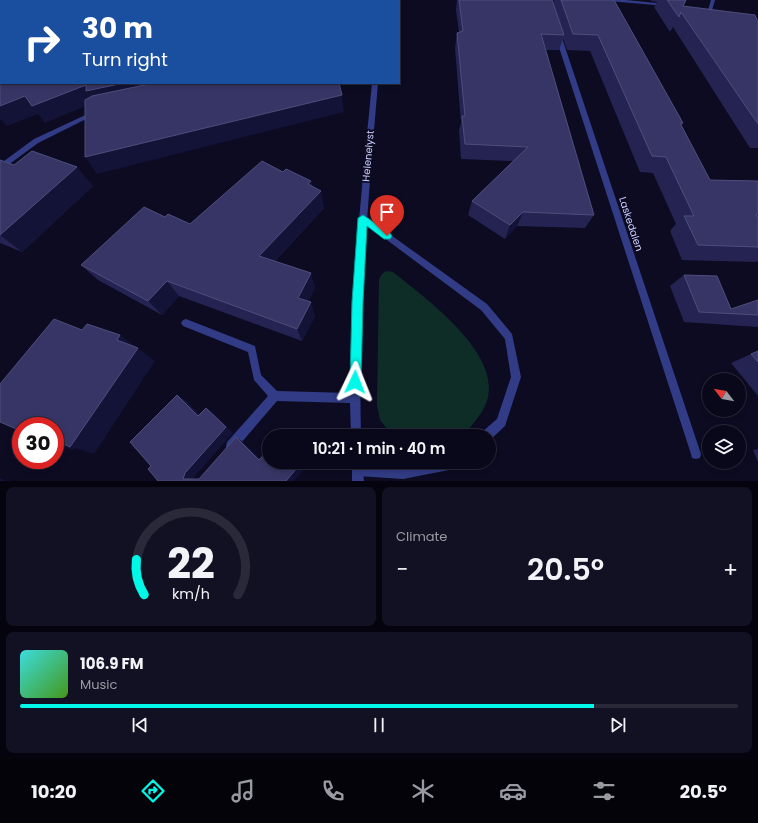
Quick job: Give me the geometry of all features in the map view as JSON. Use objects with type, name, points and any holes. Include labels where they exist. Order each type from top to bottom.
[{"type":"street","points":[[609,0],[672,6]]},
{"type":"street","points":[[710,10],[713,0]]},
{"type":"street","points":[[702,9],[717,11]]},
{"type":"street","name":"Laskedalen","points":[[556,30],[696,454]]},
{"type":"street","name":"Helenelyst","points":[[356,429],[355,398],[358,302],[374,84]]},
{"type":"street","points":[[0,168],[36,141],[101,110]]},
{"type":"street","points":[[363,218],[484,307],[509,337],[516,377],[502,422],[494,429]]},
{"type":"street","points":[[186,323],[252,349],[257,377],[275,396],[355,398]]},
{"type":"street","points":[[225,452],[275,396]]},
{"type":"street","points":[[358,471],[403,472],[422,469]]},
{"type":"green space","points":[[386,271],[393,272],[426,298],[445,315],[477,353],[487,373],[489,393],[481,413],[468,429],[387,429],[380,420],[377,405],[379,279]]},
{"type":"building","points":[[459,0],[552,0],[564,35],[541,34],[594,215],[523,212],[510,225],[472,201],[528,147],[465,144],[462,116],[465,116],[457,33],[463,31]]},
{"type":"building","points":[[561,0],[614,0],[683,123],[680,123],[710,180],[758,181],[758,214],[756,214],[758,218],[758,247],[698,245],[684,216],[694,216],[666,157],[652,156],[598,35],[573,34]]},
{"type":"building","points":[[667,0],[686,0],[683,6],[755,15],[758,22],[758,124],[681,12],[679,17]]},
{"type":"building","points":[[0,84],[119,84],[86,91],[86,85],[32,106],[25,96],[0,106]]},
{"type":"building","points":[[149,84],[339,84],[342,95],[85,157],[85,100],[92,96]]},
{"type":"building","points":[[32,151],[77,167],[0,235],[0,160],[14,165]]},
{"type":"building","points":[[262,161],[283,172],[286,169],[311,181],[308,184],[321,191],[259,256],[311,273],[298,298],[311,302],[297,329],[167,281],[148,301],[81,265],[144,207],[165,217],[168,214],[190,224]]},
{"type":"building","points":[[684,275],[717,276],[731,309],[758,300],[758,315],[699,312]]},
{"type":"building","points":[[54,319],[82,330],[87,324],[120,335],[117,340],[138,348],[70,447],[64,444],[64,417],[12,417],[12,427],[0,422],[0,384]]},
{"type":"building","points":[[758,351],[758,362],[751,354]]},
{"type":"building","points":[[177,395],[198,416],[206,408],[226,427],[185,473],[183,479],[199,479],[236,437],[259,460],[262,457],[262,469],[296,469],[286,481],[158,481],[148,469],[151,466],[130,442]]},
{"type":"route","points":[[355,382],[363,218],[387,236]]}]
